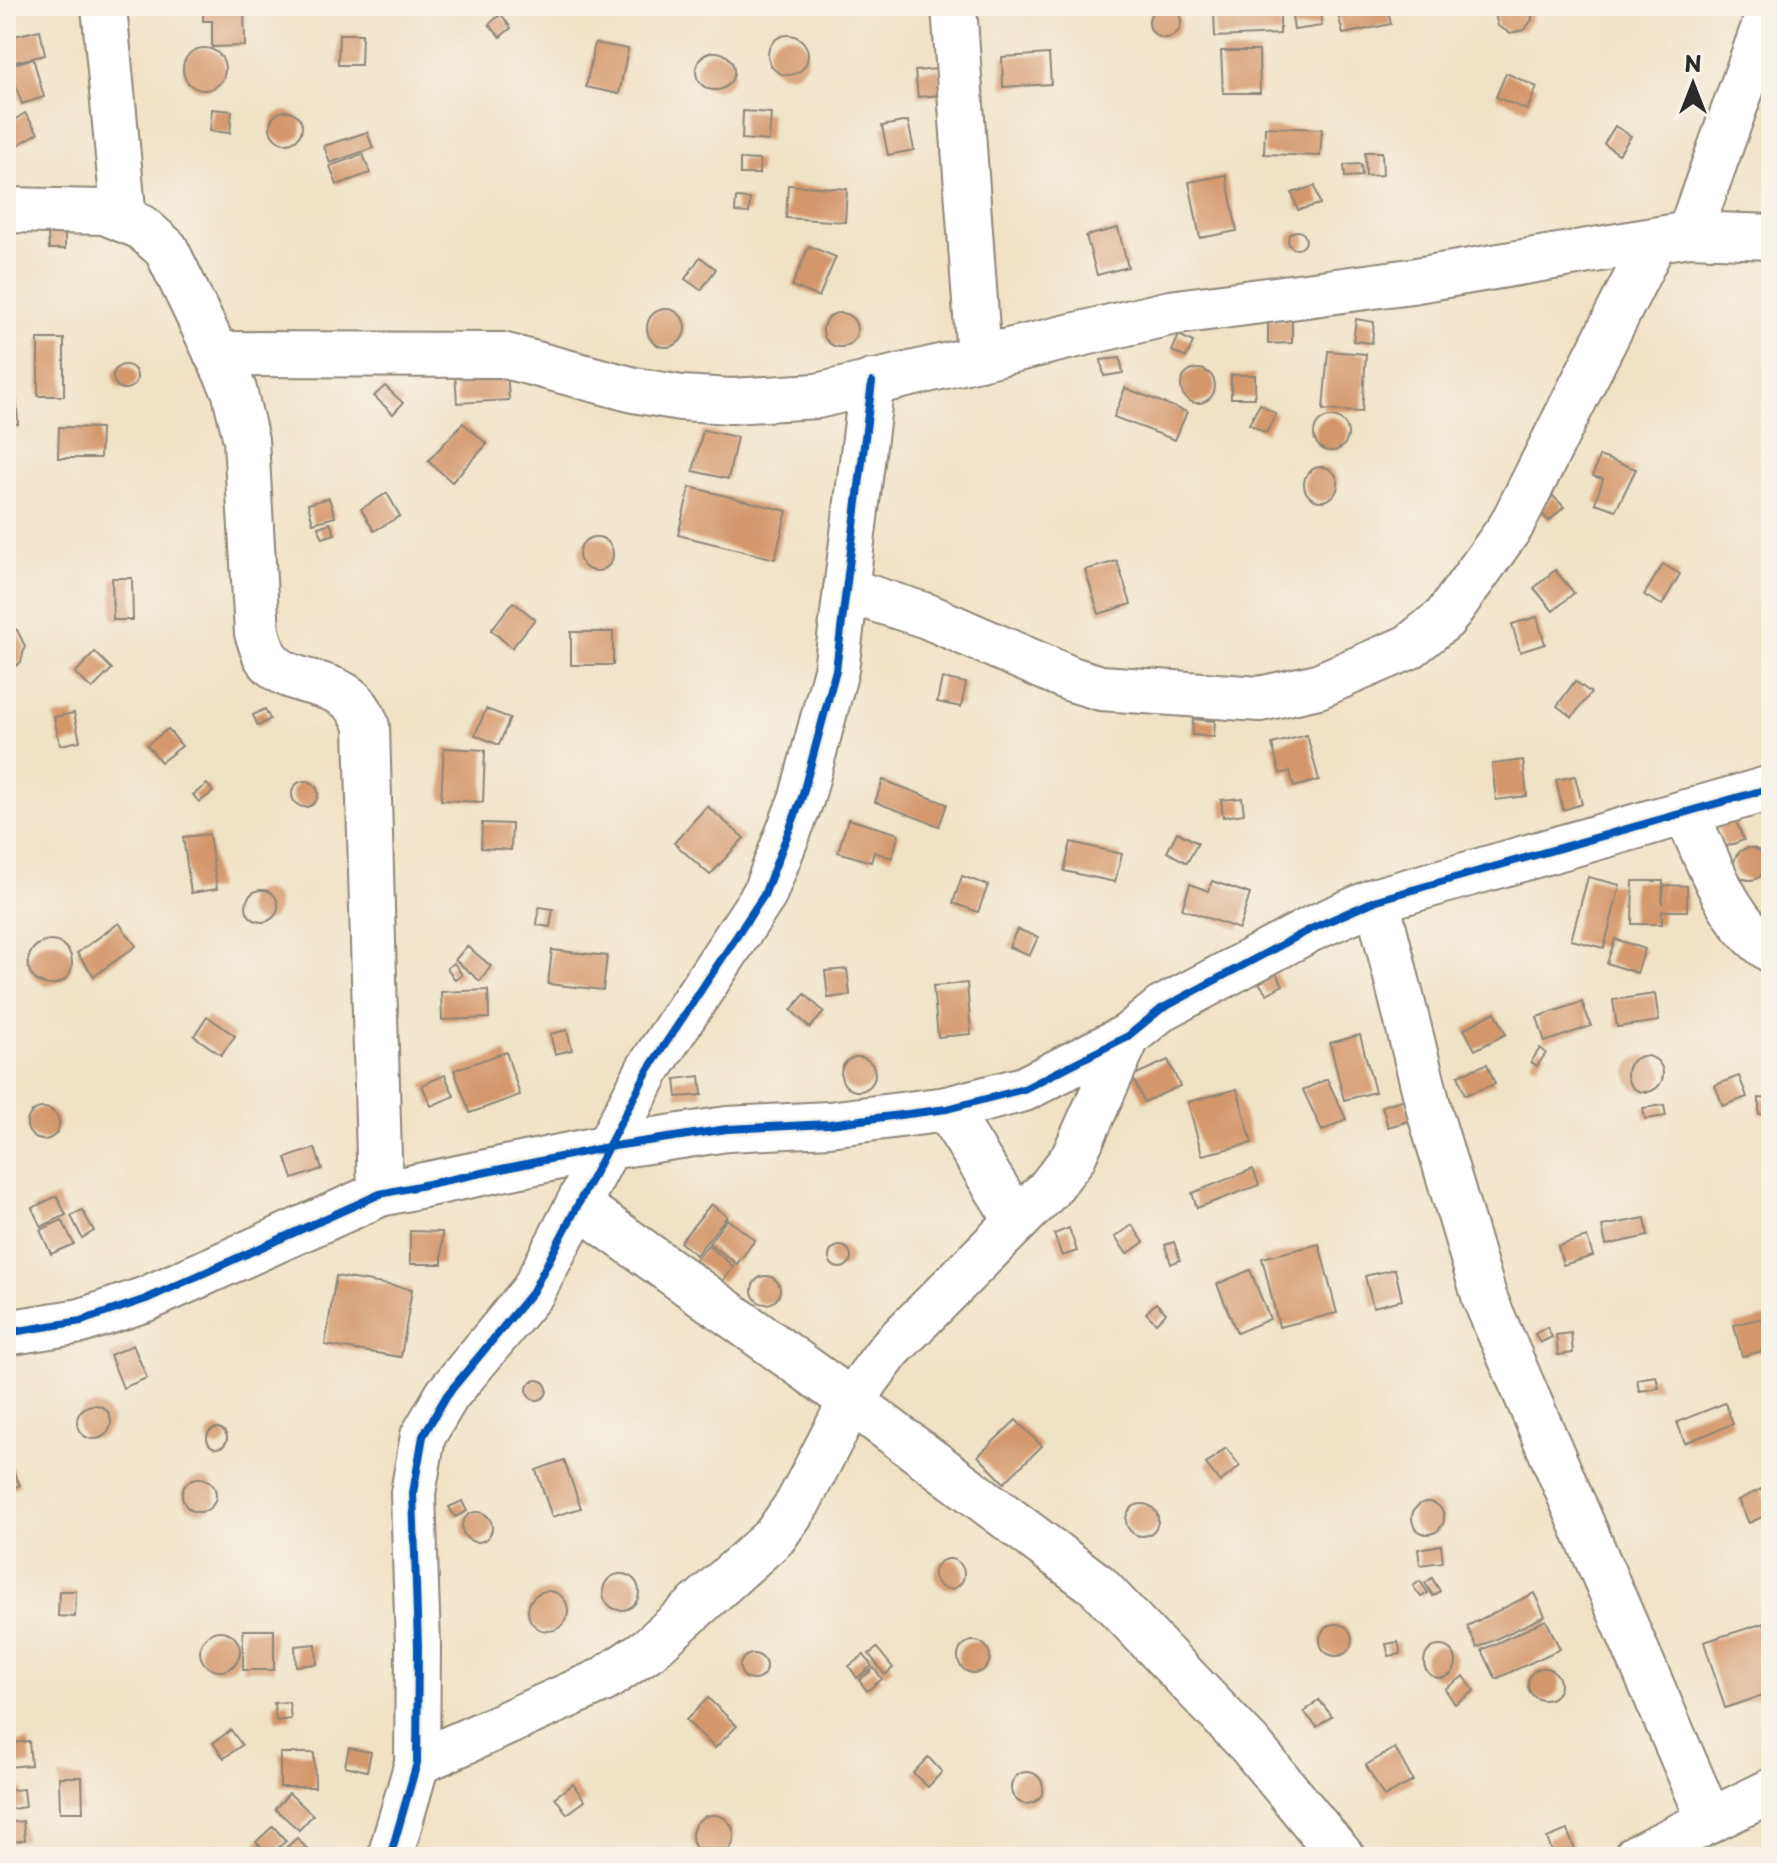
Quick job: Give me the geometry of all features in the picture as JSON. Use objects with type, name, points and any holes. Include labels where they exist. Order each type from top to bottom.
[{"type":"street","points":[[104,6],[124,220]]},
{"type":"street","points":[[954,6],[979,358]]},
{"type":"street","points":[[846,590],[927,616],[1071,679],[1101,688],[1260,699],[1318,686],[1409,647],[1445,618],[1511,526],[1672,237],[1771,7]]},
{"type":"street","points":[[6,210],[105,212],[141,227],[166,249],[234,390],[246,440],[257,633],[266,658],[284,671],[354,699],[367,727],[380,1194]]},
{"type":"street","points":[[216,354],[502,355],[634,390],[731,401],[817,396],[1170,313],[1411,281],[1672,237],[1771,237]]},
{"type":"street","points":[[390,1857],[417,1763],[418,1646],[413,1493],[423,1436],[447,1395],[533,1291],[648,1070],[764,895],[806,783],[836,670],[872,382]]},
{"type":"street","points":[[6,1333],[81,1321],[146,1299],[380,1194],[608,1147],[727,1129],[829,1124],[947,1109],[1024,1089],[1128,1036],[1161,1009],[1311,929],[1377,900],[1771,788]]},
{"type":"street","points":[[1686,812],[1734,915],[1756,940],[1771,950]]},
{"type":"street","points":[[1377,900],[1431,1117],[1485,1299],[1710,1821]]},
{"type":"street","points":[[417,1763],[603,1680],[649,1649],[775,1536],[798,1503],[851,1401],[890,1349],[1017,1221],[1073,1158],[1128,1036]]},
{"type":"street","points":[[947,1109],[1017,1221]]},
{"type":"street","points":[[578,1205],[851,1401],[1097,1585],[1250,1745],[1342,1857]]},
{"type":"street","points":[[1636,1857],[1771,1791]]},
{"type":"building","points":[[203,6],[244,6],[245,46],[212,47],[212,21],[203,21]]},
{"type":"building","points":[[1165,6],[1176,11],[1181,22],[1176,33],[1165,38],[1154,33],[1149,22],[1154,11]]},
{"type":"building","points":[[1319,6],[1322,26],[1294,30],[1291,8]]},
{"type":"building","points":[[1336,6],[1387,6],[1391,24],[1343,34]]},
{"type":"building","points":[[1493,6],[1532,6],[1532,20],[1524,30],[1510,33],[1498,26]]},
{"type":"building","points":[[1280,9],[1280,34],[1215,37],[1214,12]]},
{"type":"building","points":[[501,14],[511,28],[500,37],[489,24]]},
{"type":"building","points":[[40,30],[45,55],[6,64],[6,38]]},
{"type":"building","points":[[339,34],[362,34],[361,65],[338,65]]},
{"type":"building","points":[[788,35],[802,41],[808,55],[802,69],[788,75],[774,69],[768,55],[774,41]]},
{"type":"building","points":[[595,43],[628,49],[619,94],[586,87]]},
{"type":"building","points":[[204,48],[219,54],[225,69],[219,84],[204,90],[189,84],[183,69],[189,54]]},
{"type":"building","points":[[1221,51],[1259,51],[1260,93],[1223,93]]},
{"type":"building","points":[[715,52],[729,57],[734,71],[729,85],[715,90],[701,85],[696,71],[701,57]]},
{"type":"building","points":[[1049,54],[1051,84],[1003,87],[1002,57]]},
{"type":"building","points":[[33,58],[44,97],[22,104],[15,83],[8,85],[6,67]]},
{"type":"building","points":[[939,69],[942,95],[918,97],[915,71]]},
{"type":"building","points":[[1506,73],[1537,87],[1527,110],[1496,97]]},
{"type":"building","points":[[212,109],[232,111],[230,133],[210,131]]},
{"type":"building","points":[[286,111],[297,116],[302,127],[297,138],[286,143],[275,138],[270,127],[275,116]]},
{"type":"building","points":[[743,111],[771,113],[769,141],[742,139]]},
{"type":"building","points":[[25,113],[38,133],[13,148],[6,137],[6,125]]},
{"type":"building","points":[[908,121],[914,150],[888,155],[882,126]]},
{"type":"building","points":[[1615,126],[1631,136],[1619,154],[1604,144]]},
{"type":"building","points":[[1265,127],[1322,129],[1320,156],[1264,154]]},
{"type":"building","points":[[367,132],[373,148],[330,163],[324,146]]},
{"type":"building","points":[[1365,152],[1382,152],[1383,175],[1366,176]]},
{"type":"building","points":[[363,154],[370,173],[337,185],[330,166]]},
{"type":"building","points":[[740,159],[760,160],[759,174],[740,174]]},
{"type":"building","points":[[1361,164],[1362,176],[1345,177],[1344,165]]},
{"type":"building","points":[[1226,175],[1237,231],[1200,238],[1189,182]]},
{"type":"building","points":[[788,185],[847,189],[845,222],[786,218]]},
{"type":"building","points":[[1315,186],[1320,204],[1298,210],[1292,193]]},
{"type":"building","points":[[736,198],[750,199],[749,213],[735,212]]},
{"type":"building","points":[[1118,228],[1128,267],[1097,275],[1086,236]]},
{"type":"building","points":[[1297,231],[1306,240],[1297,249],[1288,240]]},
{"type":"building","points":[[48,232],[65,232],[65,249],[49,249]]},
{"type":"building","points":[[809,246],[836,257],[819,297],[792,286]]},
{"type":"building","points":[[700,257],[716,269],[701,290],[685,279]]},
{"type":"building","points":[[666,309],[680,314],[685,328],[680,342],[666,347],[652,342],[647,328],[652,314]]},
{"type":"building","points":[[840,313],[852,318],[857,330],[852,342],[840,347],[828,342],[823,330],[828,318]]},
{"type":"building","points":[[1356,319],[1374,322],[1372,343],[1353,341]]},
{"type":"building","points":[[1268,320],[1292,320],[1292,343],[1268,344]]},
{"type":"building","points":[[1179,335],[1193,342],[1186,358],[1172,351]]},
{"type":"building","points":[[38,339],[64,339],[64,396],[38,396]]},
{"type":"building","points":[[1328,351],[1366,354],[1362,412],[1323,410]]},
{"type":"building","points":[[1120,358],[1123,373],[1104,376],[1101,360]]},
{"type":"building","points":[[125,365],[136,372],[137,377],[130,388],[125,389],[114,382],[113,377],[120,366]]},
{"type":"building","points":[[507,369],[509,400],[457,403],[455,372]]},
{"type":"building","points":[[1198,369],[1210,374],[1215,386],[1210,398],[1198,403],[1186,398],[1181,386],[1186,374]]},
{"type":"building","points":[[1231,375],[1255,375],[1255,398],[1231,398]]},
{"type":"building","points":[[385,386],[403,403],[393,414],[374,396]]},
{"type":"building","points":[[1125,388],[1187,412],[1175,440],[1114,417]]},
{"type":"building","points":[[16,398],[18,424],[6,425],[6,399]]},
{"type":"building","points":[[1260,404],[1276,414],[1266,433],[1249,424]]},
{"type":"building","points":[[1331,417],[1343,422],[1348,434],[1343,446],[1331,451],[1319,446],[1314,434],[1319,422]]},
{"type":"building","points":[[463,423],[487,444],[452,482],[428,461]]},
{"type":"building","points":[[59,427],[101,428],[100,458],[58,458]]},
{"type":"building","points":[[703,430],[737,437],[728,479],[693,471]]},
{"type":"building","points":[[1599,456],[1636,469],[1616,510],[1595,503],[1603,479],[1593,476]]},
{"type":"building","points":[[1321,467],[1333,472],[1338,484],[1333,496],[1321,501],[1309,496],[1304,484],[1309,472]]},
{"type":"building","points":[[690,487],[787,511],[775,559],[678,535]]},
{"type":"building","points":[[387,493],[400,516],[374,531],[361,509]]},
{"type":"building","points":[[1553,496],[1564,507],[1549,521],[1539,511]]},
{"type":"building","points":[[329,498],[335,517],[313,523],[308,504]]},
{"type":"building","points":[[330,523],[335,534],[323,538],[318,527]]},
{"type":"building","points":[[596,537],[608,542],[613,554],[608,566],[596,571],[584,566],[579,554],[584,542]]},
{"type":"building","points":[[1117,561],[1131,604],[1099,614],[1085,570]]},
{"type":"building","points":[[1663,564],[1680,574],[1662,605],[1644,595]]},
{"type":"building","points":[[1555,570],[1574,593],[1553,611],[1534,588]]},
{"type":"building","points":[[112,578],[132,578],[133,620],[113,620]]},
{"type":"building","points":[[513,602],[535,619],[512,648],[491,630]]},
{"type":"building","points":[[1537,617],[1545,644],[1520,652],[1512,624]]},
{"type":"building","points":[[6,624],[17,630],[25,646],[21,662],[6,673]]},
{"type":"building","points":[[571,632],[613,632],[613,665],[571,665]]},
{"type":"building","points":[[95,652],[112,669],[92,689],[75,673]]},
{"type":"building","points":[[942,678],[966,683],[961,707],[937,702]]},
{"type":"building","points":[[1575,681],[1591,693],[1572,717],[1557,706]]},
{"type":"building","points":[[265,709],[270,719],[258,726],[253,715]]},
{"type":"building","points":[[486,709],[510,718],[499,745],[475,735]]},
{"type":"building","points":[[74,713],[80,741],[60,745],[54,717]]},
{"type":"building","points":[[1193,719],[1215,721],[1214,737],[1192,735]]},
{"type":"building","points":[[168,729],[182,746],[161,762],[147,745]]},
{"type":"building","points":[[1307,735],[1319,780],[1294,787],[1290,771],[1280,774],[1272,744]]},
{"type":"building","points":[[444,748],[485,750],[483,802],[441,800]]},
{"type":"building","points":[[1523,760],[1527,796],[1496,800],[1492,764]]},
{"type":"building","points":[[1575,776],[1582,804],[1563,810],[1556,780]]},
{"type":"building","points":[[883,780],[947,804],[939,826],[875,802]]},
{"type":"building","points":[[305,781],[314,785],[318,794],[314,803],[305,807],[296,803],[292,794],[296,785]]},
{"type":"building","points":[[207,784],[213,792],[199,802],[193,795]]},
{"type":"building","points":[[1242,798],[1244,814],[1223,817],[1221,800]]},
{"type":"building","points":[[707,806],[744,838],[710,875],[674,843]]},
{"type":"building","points":[[1733,814],[1744,840],[1725,847],[1715,821]]},
{"type":"building","points":[[848,819],[899,834],[892,858],[874,852],[871,862],[838,852]]},
{"type":"building","points":[[482,823],[512,824],[511,850],[481,848]]},
{"type":"building","points":[[1177,832],[1198,843],[1187,863],[1167,852]]},
{"type":"building","points":[[209,834],[217,889],[191,893],[183,837]]},
{"type":"building","points":[[1071,842],[1122,854],[1115,882],[1064,871]]},
{"type":"building","points":[[1750,848],[1761,853],[1766,864],[1761,875],[1750,880],[1739,875],[1734,864],[1739,853]]},
{"type":"building","points":[[962,876],[988,885],[978,912],[953,903]]},
{"type":"building","points":[[1588,877],[1620,885],[1604,948],[1571,940]]},
{"type":"building","points":[[1212,881],[1250,894],[1239,929],[1182,909],[1190,884],[1208,891]]},
{"type":"building","points":[[1633,881],[1663,881],[1662,904],[1664,885],[1687,886],[1687,911],[1662,911],[1662,924],[1632,924]]},
{"type":"building","points":[[262,890],[274,894],[278,906],[274,918],[262,922],[250,918],[246,906],[250,894]]},
{"type":"building","points":[[539,907],[553,909],[550,927],[537,925]]},
{"type":"building","points":[[119,923],[136,946],[94,976],[77,953]]},
{"type":"building","points":[[1017,929],[1038,937],[1030,955],[1009,947]]},
{"type":"building","points":[[1615,939],[1645,949],[1637,973],[1607,963]]},
{"type":"building","points":[[50,941],[65,948],[72,963],[65,978],[50,985],[35,978],[28,963],[35,948]]},
{"type":"building","points":[[467,946],[491,966],[480,981],[455,960]]},
{"type":"building","points":[[552,950],[607,956],[603,990],[548,984]]},
{"type":"building","points":[[454,963],[462,975],[455,980],[447,968]]},
{"type":"building","points":[[847,969],[850,995],[828,998],[825,971]]},
{"type":"building","points":[[1276,973],[1283,985],[1267,994],[1259,983]]},
{"type":"building","points":[[967,983],[971,1034],[938,1037],[933,986]]},
{"type":"building","points":[[488,990],[489,1018],[442,1020],[441,992]]},
{"type":"building","points":[[805,994],[824,1012],[810,1028],[791,1010]]},
{"type":"building","points":[[1655,994],[1659,1021],[1617,1027],[1613,1000]]},
{"type":"building","points":[[1582,1002],[1591,1026],[1545,1042],[1537,1017]]},
{"type":"building","points":[[1495,1012],[1506,1034],[1475,1050],[1464,1029]]},
{"type":"building","points":[[207,1016],[235,1036],[221,1055],[194,1036]]},
{"type":"building","points":[[567,1030],[572,1050],[555,1054],[550,1034]]},
{"type":"building","points":[[1360,1035],[1375,1092],[1344,1100],[1330,1043]]},
{"type":"building","points":[[1540,1048],[1546,1053],[1537,1066],[1531,1062]]},
{"type":"building","points":[[506,1052],[520,1095],[470,1113],[454,1070]]},
{"type":"building","points":[[1645,1056],[1657,1062],[1663,1074],[1657,1086],[1645,1092],[1633,1086],[1627,1074],[1633,1062]]},
{"type":"building","points":[[858,1057],[870,1062],[875,1074],[870,1086],[858,1091],[846,1086],[841,1074],[846,1062]]},
{"type":"building","points":[[1168,1060],[1180,1086],[1144,1102],[1132,1076]]},
{"type":"building","points":[[1487,1064],[1495,1084],[1465,1095],[1458,1075]]},
{"type":"building","points":[[445,1075],[454,1096],[431,1106],[422,1085]]},
{"type":"building","points":[[700,1076],[702,1095],[677,1097],[675,1079]]},
{"type":"building","points":[[1739,1076],[1747,1097],[1723,1106],[1715,1085]]},
{"type":"building","points":[[1327,1079],[1346,1119],[1322,1131],[1303,1090]]},
{"type":"building","points":[[1237,1089],[1252,1143],[1202,1155],[1188,1102]]},
{"type":"building","points":[[1759,1098],[1771,1099],[1771,1115],[1759,1114]]},
{"type":"building","points":[[1405,1099],[1412,1120],[1388,1127],[1382,1106]]},
{"type":"building","points":[[1664,1105],[1666,1116],[1645,1119],[1643,1108]]},
{"type":"building","points":[[43,1108],[54,1113],[59,1124],[54,1135],[43,1140],[32,1135],[27,1124],[32,1113]]},
{"type":"building","points":[[315,1148],[322,1169],[293,1179],[286,1158]]},
{"type":"building","points":[[1253,1169],[1259,1185],[1197,1208],[1192,1193]]},
{"type":"building","points":[[57,1196],[66,1215],[41,1227],[32,1208]]},
{"type":"building","points":[[711,1204],[727,1216],[696,1255],[680,1242]]},
{"type":"building","points":[[1771,1204],[1771,1218],[1763,1219],[1762,1205]]},
{"type":"building","points":[[82,1210],[94,1231],[82,1238],[71,1216]]},
{"type":"building","points":[[1645,1218],[1648,1236],[1606,1245],[1602,1226]]},
{"type":"building","points":[[727,1219],[755,1240],[737,1264],[709,1243]]},
{"type":"building","points":[[62,1220],[74,1244],[51,1254],[40,1230]]},
{"type":"building","points":[[1132,1225],[1144,1242],[1127,1254],[1115,1237]]},
{"type":"building","points":[[1069,1228],[1077,1251],[1062,1256],[1054,1234]]},
{"type":"building","points":[[410,1231],[442,1232],[442,1264],[410,1264]]},
{"type":"building","points":[[1587,1237],[1593,1256],[1563,1265],[1558,1246]]},
{"type":"building","points":[[1174,1242],[1180,1260],[1171,1264],[1165,1245]]},
{"type":"building","points":[[1319,1244],[1337,1313],[1279,1327],[1262,1258]]},
{"type":"building","points":[[708,1245],[734,1267],[722,1282],[695,1260]]},
{"type":"building","points":[[840,1246],[848,1249],[851,1257],[848,1265],[840,1268],[832,1265],[829,1257],[832,1249]]},
{"type":"building","points":[[1395,1269],[1402,1300],[1373,1307],[1365,1276]]},
{"type":"building","points":[[1250,1270],[1270,1319],[1237,1333],[1217,1284]]},
{"type":"building","points":[[336,1276],[412,1289],[401,1357],[325,1345]]},
{"type":"building","points":[[766,1276],[776,1280],[780,1290],[776,1300],[766,1304],[756,1300],[752,1290],[756,1280]]},
{"type":"building","points":[[1156,1303],[1166,1313],[1156,1323],[1146,1313]]},
{"type":"building","points":[[1771,1316],[1771,1349],[1742,1356],[1734,1325]]},
{"type":"building","points":[[1547,1327],[1552,1337],[1540,1343],[1535,1334]]},
{"type":"building","points":[[1571,1333],[1573,1353],[1558,1355],[1556,1335]]},
{"type":"building","points":[[133,1345],[147,1378],[123,1388],[110,1355]]},
{"type":"building","points":[[1771,1350],[1771,1376],[1768,1377],[1762,1353]]},
{"type":"building","points":[[1656,1376],[1659,1388],[1639,1391],[1637,1379]]},
{"type":"building","points":[[537,1380],[544,1383],[547,1390],[544,1397],[537,1400],[530,1397],[527,1390],[530,1383]]},
{"type":"building","points":[[1725,1403],[1733,1424],[1685,1443],[1677,1422]]},
{"type":"building","points":[[94,1405],[106,1410],[111,1422],[106,1434],[94,1439],[82,1434],[77,1422],[82,1410]]},
{"type":"building","points":[[1016,1420],[1042,1446],[1004,1483],[978,1456]]},
{"type":"building","points":[[217,1428],[224,1431],[227,1438],[224,1445],[217,1448],[210,1445],[207,1438],[210,1431]]},
{"type":"building","points":[[1226,1448],[1240,1466],[1220,1482],[1206,1464]]},
{"type":"building","points":[[6,1456],[20,1485],[6,1492]]},
{"type":"building","points":[[564,1460],[581,1508],[552,1517],[536,1470]]},
{"type":"building","points":[[199,1478],[211,1483],[216,1495],[211,1507],[199,1512],[187,1507],[182,1495],[187,1483]]},
{"type":"building","points":[[1761,1489],[1771,1513],[1749,1523],[1738,1500]]},
{"type":"building","points":[[462,1501],[467,1511],[455,1517],[449,1507]]},
{"type":"building","points":[[1428,1502],[1439,1507],[1444,1518],[1439,1529],[1428,1534],[1417,1529],[1412,1518],[1417,1507]]},
{"type":"building","points":[[1142,1504],[1153,1509],[1158,1520],[1153,1531],[1142,1536],[1131,1531],[1126,1520],[1131,1509]]},
{"type":"building","points":[[477,1512],[488,1516],[492,1527],[488,1538],[477,1542],[466,1538],[462,1527],[466,1516]]},
{"type":"building","points":[[1441,1545],[1443,1562],[1420,1565],[1418,1549]]},
{"type":"building","points":[[949,1559],[960,1563],[964,1574],[960,1585],[949,1589],[938,1585],[934,1574],[938,1563]]},
{"type":"building","points":[[621,1574],[634,1579],[639,1592],[634,1605],[621,1610],[608,1605],[603,1592],[608,1579]]},
{"type":"building","points":[[1432,1578],[1440,1591],[1433,1596],[1425,1583]]},
{"type":"building","points":[[1420,1581],[1428,1593],[1421,1597],[1413,1586]]},
{"type":"building","points":[[59,1591],[76,1591],[75,1617],[58,1616]]},
{"type":"building","points":[[548,1591],[562,1597],[568,1611],[562,1625],[548,1631],[534,1625],[528,1611],[534,1597]]},
{"type":"building","points":[[1534,1593],[1545,1616],[1477,1648],[1467,1626]]},
{"type":"building","points":[[1546,1620],[1560,1649],[1496,1679],[1482,1650]]},
{"type":"building","points":[[1764,1623],[1771,1647],[1771,1693],[1725,1708],[1704,1642]]},
{"type":"building","points":[[1336,1624],[1347,1629],[1352,1640],[1347,1651],[1336,1656],[1325,1651],[1320,1640],[1325,1629]]},
{"type":"building","points":[[243,1630],[274,1630],[274,1670],[243,1670]]},
{"type":"building","points":[[220,1631],[234,1637],[240,1651],[234,1665],[220,1671],[206,1665],[200,1651],[206,1637]]},
{"type":"building","points":[[974,1641],[985,1646],[990,1657],[985,1668],[974,1673],[963,1668],[958,1657],[963,1646]]},
{"type":"building","points":[[1398,1642],[1401,1654],[1389,1656],[1386,1644]]},
{"type":"building","points":[[316,1644],[317,1664],[296,1666],[295,1646]]},
{"type":"building","points":[[1440,1646],[1451,1651],[1456,1662],[1451,1673],[1440,1678],[1429,1673],[1424,1662],[1429,1651]]},
{"type":"building","points":[[877,1648],[893,1668],[885,1675],[869,1654]]},
{"type":"building","points":[[753,1654],[762,1658],[766,1667],[762,1676],[753,1680],[744,1676],[740,1667],[744,1658]]},
{"type":"building","points":[[864,1655],[872,1666],[857,1678],[849,1666]]},
{"type":"building","points":[[874,1668],[882,1679],[867,1691],[859,1680]]},
{"type":"building","points":[[1544,1668],[1555,1673],[1560,1684],[1555,1695],[1544,1700],[1533,1695],[1528,1684],[1533,1673]]},
{"type":"building","points":[[1464,1676],[1474,1691],[1455,1704],[1445,1689]]},
{"type":"building","points":[[708,1698],[737,1726],[715,1748],[686,1720]]},
{"type":"building","points":[[1319,1700],[1332,1716],[1317,1727],[1304,1712]]},
{"type":"building","points":[[289,1702],[291,1719],[276,1721],[274,1703]]},
{"type":"building","points":[[231,1730],[242,1745],[224,1758],[213,1743]]},
{"type":"building","points":[[29,1741],[31,1765],[6,1767],[6,1744]]},
{"type":"building","points":[[349,1748],[371,1752],[367,1771],[345,1766]]},
{"type":"building","points":[[1395,1748],[1413,1781],[1384,1797],[1366,1765]]},
{"type":"building","points":[[280,1753],[314,1753],[315,1787],[280,1787]]},
{"type":"building","points":[[928,1757],[942,1772],[928,1787],[913,1773]]},
{"type":"building","points":[[1027,1772],[1038,1777],[1043,1788],[1038,1799],[1027,1804],[1016,1799],[1011,1788],[1016,1777]]},
{"type":"building","points":[[59,1777],[82,1777],[83,1812],[60,1812]]},
{"type":"building","points":[[573,1784],[585,1801],[567,1814],[555,1797]]},
{"type":"building","points":[[23,1789],[25,1807],[6,1810],[6,1791]]},
{"type":"building","points":[[289,1793],[313,1815],[299,1830],[275,1809]]},
{"type":"building","points":[[713,1815],[728,1821],[734,1836],[728,1851],[713,1857],[698,1851],[692,1836],[698,1821]]},
{"type":"building","points":[[23,1821],[25,1840],[6,1843],[6,1823]]},
{"type":"building","points":[[273,1826],[286,1841],[269,1856],[256,1842]]},
{"type":"building","points":[[1567,1830],[1576,1852],[1554,1857],[1547,1838]]},
{"type":"building","points":[[297,1838],[315,1857],[276,1857]]},
{"type":"cycle path","points":[[390,1857],[417,1763],[418,1646],[413,1493],[423,1436],[447,1395],[533,1291],[648,1070],[764,895],[802,797],[836,670],[872,382]]},
{"type":"cycle path","points":[[6,1333],[81,1321],[146,1299],[380,1194],[608,1147],[727,1129],[829,1124],[947,1109],[1024,1089],[1128,1036],[1161,1009],[1311,929],[1377,900],[1771,788]]}]
